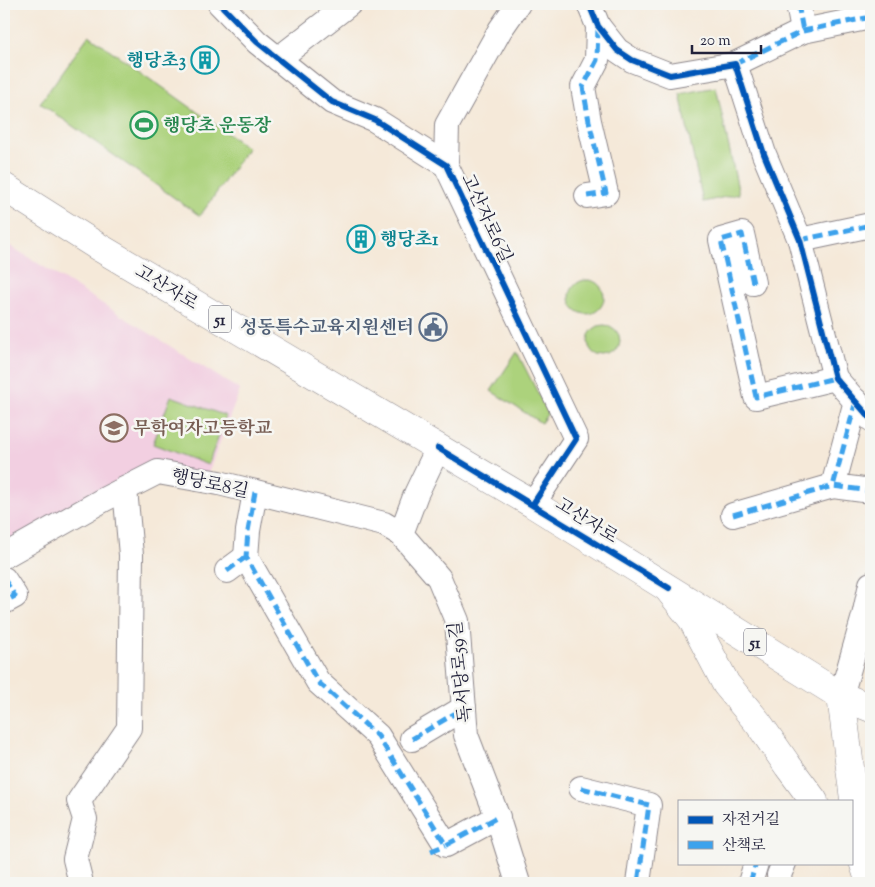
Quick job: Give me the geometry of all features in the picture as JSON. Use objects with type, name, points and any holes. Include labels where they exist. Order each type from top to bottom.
[{"type":"main road","name":"고산자로","points":[[4,188],[97,246],[533,504],[841,696],[871,708]]},
{"type":"main road","points":[[668,588],[692,619],[726,684],[759,724],[813,800]]},
{"type":"main road","points":[[841,696],[851,800]]},
{"type":"main road","points":[[852,809],[856,850],[870,883]]},
{"type":"street","points":[[278,59],[349,4]]},
{"type":"street","points":[[446,165],[447,124],[500,30],[518,4]]},
{"type":"street","points":[[589,4],[598,26],[617,50],[632,60],[670,75],[735,64],[802,31],[871,17]]},
{"type":"street","points":[[798,4],[802,31]]},
{"type":"street","name":"고산자로6길","points":[[231,7],[257,42],[332,102],[376,120],[446,165],[576,439],[533,504]]},
{"type":"street","points":[[588,196],[606,193],[583,87],[597,60],[598,26]]},
{"type":"street","points":[[735,64],[764,154],[800,240],[835,378],[871,418]]},
{"type":"street","points":[[800,240],[871,225]]},
{"type":"street","points":[[753,283],[742,234],[721,240],[756,398],[835,378]]},
{"type":"street","points":[[833,486],[856,401]]},
{"type":"street","points":[[401,534],[416,494],[438,448]]},
{"type":"street","name":"행당로8길","points":[[4,556],[158,472],[255,492],[384,524],[401,534]]},
{"type":"street","points":[[733,515],[833,486],[871,491]]},
{"type":"street","points":[[81,883],[76,859],[85,819],[79,801],[129,728],[131,555],[126,488]]},
{"type":"street","points":[[255,492],[248,531],[246,557],[318,682],[378,736],[438,848],[498,817]]},
{"type":"street","name":"독서당로59길","points":[[401,534],[439,578],[457,621],[466,735],[498,817],[518,883]]},
{"type":"street","points":[[227,571],[246,557]]},
{"type":"street","points":[[4,579],[15,596],[4,602]]},
{"type":"street","points":[[841,696],[864,616],[871,584]]},
{"type":"street","points":[[412,739],[464,708]]},
{"type":"street","points":[[581,788],[649,805],[638,883]]},
{"type":"street","points":[[750,883],[756,864]]},
{"type":"street","points":[[780,883],[779,875],[784,864]]},
{"type":"shaded area","name":"무학여자고등학교","points":[[4,242],[240,390],[207,476],[158,466],[4,549]]},
{"type":"green space","name":"행당초 운동장","points":[[89,35],[248,148],[200,216],[40,103]]},
{"type":"green space","points":[[716,87],[739,194],[703,202],[680,94]]},
{"type":"green space","points":[[587,280],[594,281],[599,285],[603,290],[603,304],[599,309],[594,313],[587,314],[580,313],[575,309],[571,304],[570,297],[571,290],[575,285],[580,281]]},
{"type":"green space","points":[[604,325],[616,329],[620,341],[616,353],[604,357],[592,353],[588,341],[592,329]]},
{"type":"green space","points":[[517,352],[548,413],[541,423],[491,391]]},
{"type":"green space","points":[[171,396],[226,416],[208,465],[153,444]]},
{"type":"marked path","points":[[798,4],[803,31]]},
{"type":"marked path","points":[[735,64],[803,31],[871,17]]},
{"type":"marked path","points":[[587,196],[606,193],[583,87],[597,60],[598,26]]},
{"type":"marked path","points":[[800,240],[871,225]]},
{"type":"marked path","points":[[753,283],[742,234],[721,240],[756,397],[835,378]]},
{"type":"marked path","points":[[856,401],[833,486],[871,491]]},
{"type":"marked path","points":[[733,515],[833,486]]},
{"type":"marked path","points":[[255,492],[248,531],[246,557],[318,682],[378,736],[446,845],[498,817]]},
{"type":"marked path","points":[[227,571],[246,557]]},
{"type":"marked path","points":[[4,579],[15,596],[4,602]]},
{"type":"marked path","points":[[412,739],[464,708]]},
{"type":"marked path","points":[[581,788],[649,805],[638,883]]},
{"type":"marked path","points":[[431,851],[446,845]]},
{"type":"marked path","points":[[750,883],[756,864]]},
{"type":"cycle path","points":[[220,4],[257,42],[332,102],[375,120],[446,165],[576,439],[533,504]]},
{"type":"cycle path","points":[[589,4],[598,26],[617,50],[632,60],[670,75],[735,64],[764,154],[800,240],[835,378],[871,419]]},
{"type":"cycle path","points":[[438,448],[669,588]]},
{"type":"place","name":"행당초3","points":[[205,60]]},
{"type":"place","name":"행당초 운동장","points":[[144,125]]},
{"type":"place","name":"행당초1","points":[[361,239]]},
{"type":"place","name":"성동특수교육지원센터","points":[[433,327]]},
{"type":"place","name":"무학여자고등학교","points":[[114,428]]}]
